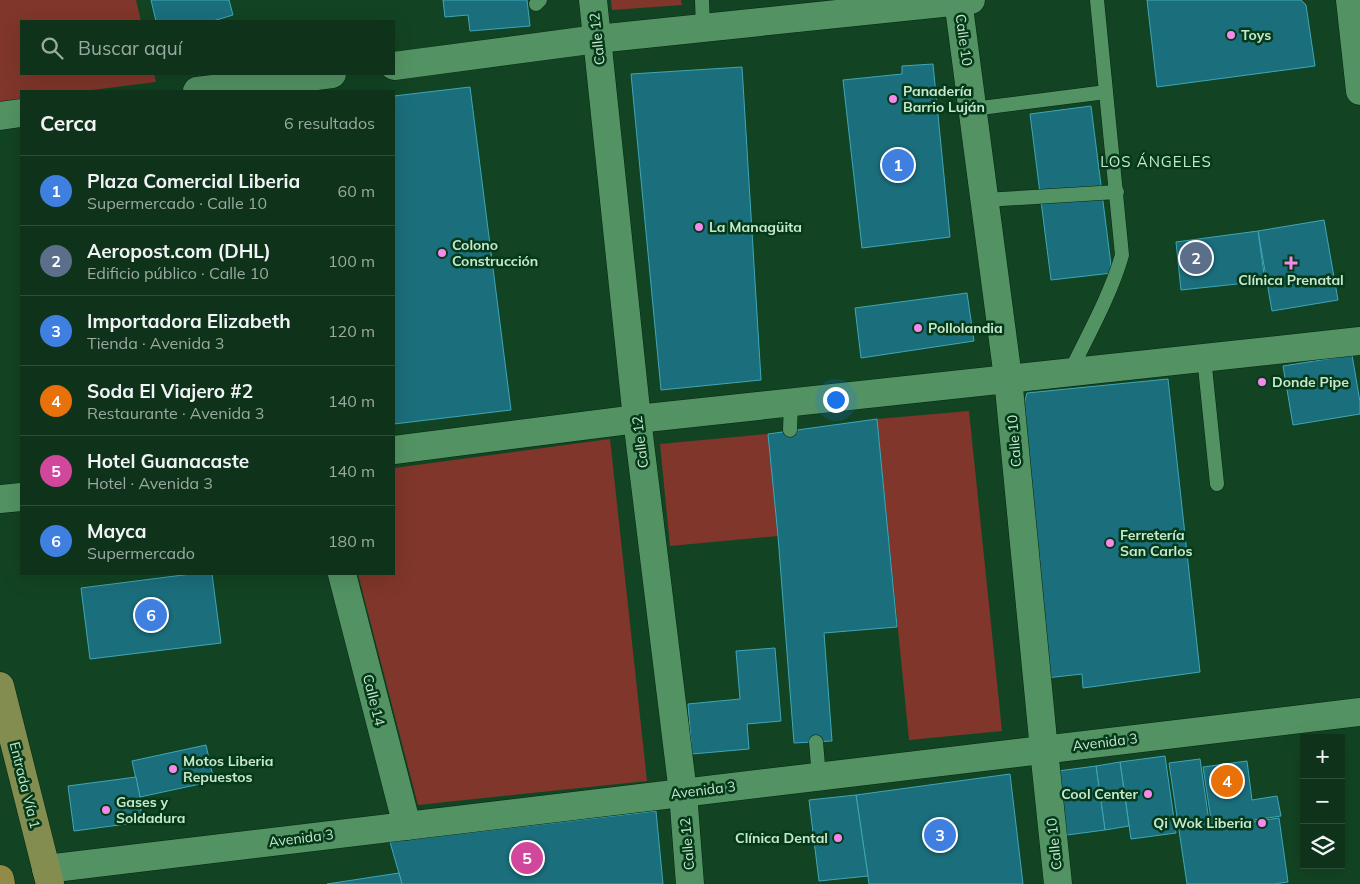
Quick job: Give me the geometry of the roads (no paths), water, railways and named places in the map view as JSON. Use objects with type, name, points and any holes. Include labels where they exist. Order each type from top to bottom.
[{"type":"highway","points":[[0,879],[1,884]]},
{"type":"main road","name":"Entrada Vía 1","points":[[0,686],[48,876]]},
{"type":"street","name":"Calle 12","points":[[592,0],[637,419],[682,793],[690,884]]},
{"type":"street","points":[[395,66],[597,39],[703,28],[848,6],[963,0]]},
{"type":"street","name":"Calle 10","points":[[963,0],[973,109],[1008,378],[1058,884]]},
{"type":"street","points":[[1350,0],[1360,91]]},
{"type":"street","points":[[213,90],[325,75]]},
{"type":"street","points":[[0,116],[20,113]]},
{"type":"street","points":[[395,450],[637,419],[1360,341]]},
{"type":"street","points":[[0,499],[20,497]]},
{"type":"street","name":"Calle 14","points":[[342,575],[406,826]]},
{"type":"street","name":"Avenida 3","points":[[48,876],[406,826],[1360,712]]},
{"type":"lane","points":[[702,0],[703,28]]},
{"type":"lane","points":[[1070,372],[1114,279],[1122,254],[1097,0]]},
{"type":"lane","points":[[973,109],[1106,92]]},
{"type":"lane","points":[[985,200],[1117,192]]},
{"type":"lane","points":[[1204,357],[1217,484]]},
{"type":"lane","points":[[790,430],[791,402]]},
{"type":"lane","points":[[816,742],[819,777]]},
{"type":"place","name":"Toys","points":[[1231,35]]},
{"type":"place","name":"Panadería Barrio Luján","points":[[893,99]]},
{"type":"place","name":"Plaza Comercial Liberia","points":[[898,165]]},
{"type":"place","name":"La Managüita","points":[[699,227]]},
{"type":"place","name":"Colono Construcción","points":[[442,253]]},
{"type":"place","name":"Aeropost.com (DHL)","points":[[1196,258]]},
{"type":"place","name":"Clínica Prenatal","points":[[1291,263]]},
{"type":"place","name":"Pollolandia","points":[[918,328]]},
{"type":"place","name":"Donde Pipe","points":[[1262,382]]},
{"type":"place","name":"Ferretería San Carlos","points":[[1110,543]]},
{"type":"place","name":"Mayca","points":[[151,615]]},
{"type":"place","name":"Motos Liberia Repuestos","points":[[173,769]]},
{"type":"place","name":"Soda El Viajero #2","points":[[1227,781]]},
{"type":"place","name":"Cool Center","points":[[1148,794]]},
{"type":"place","name":"Gases y Soldadura","points":[[106,810]]},
{"type":"place","name":"Qi Wok Liberia","points":[[1262,823]]},
{"type":"place","name":"Importadora Elizabeth","points":[[940,835]]},
{"type":"place","name":"Clínica Dental","points":[[838,838]]},
{"type":"place","name":"Hotel Guanacaste","points":[[527,858]]},
{"type":"district","name":"LOS ÁNGELES","points":[[1156,162]]}]
